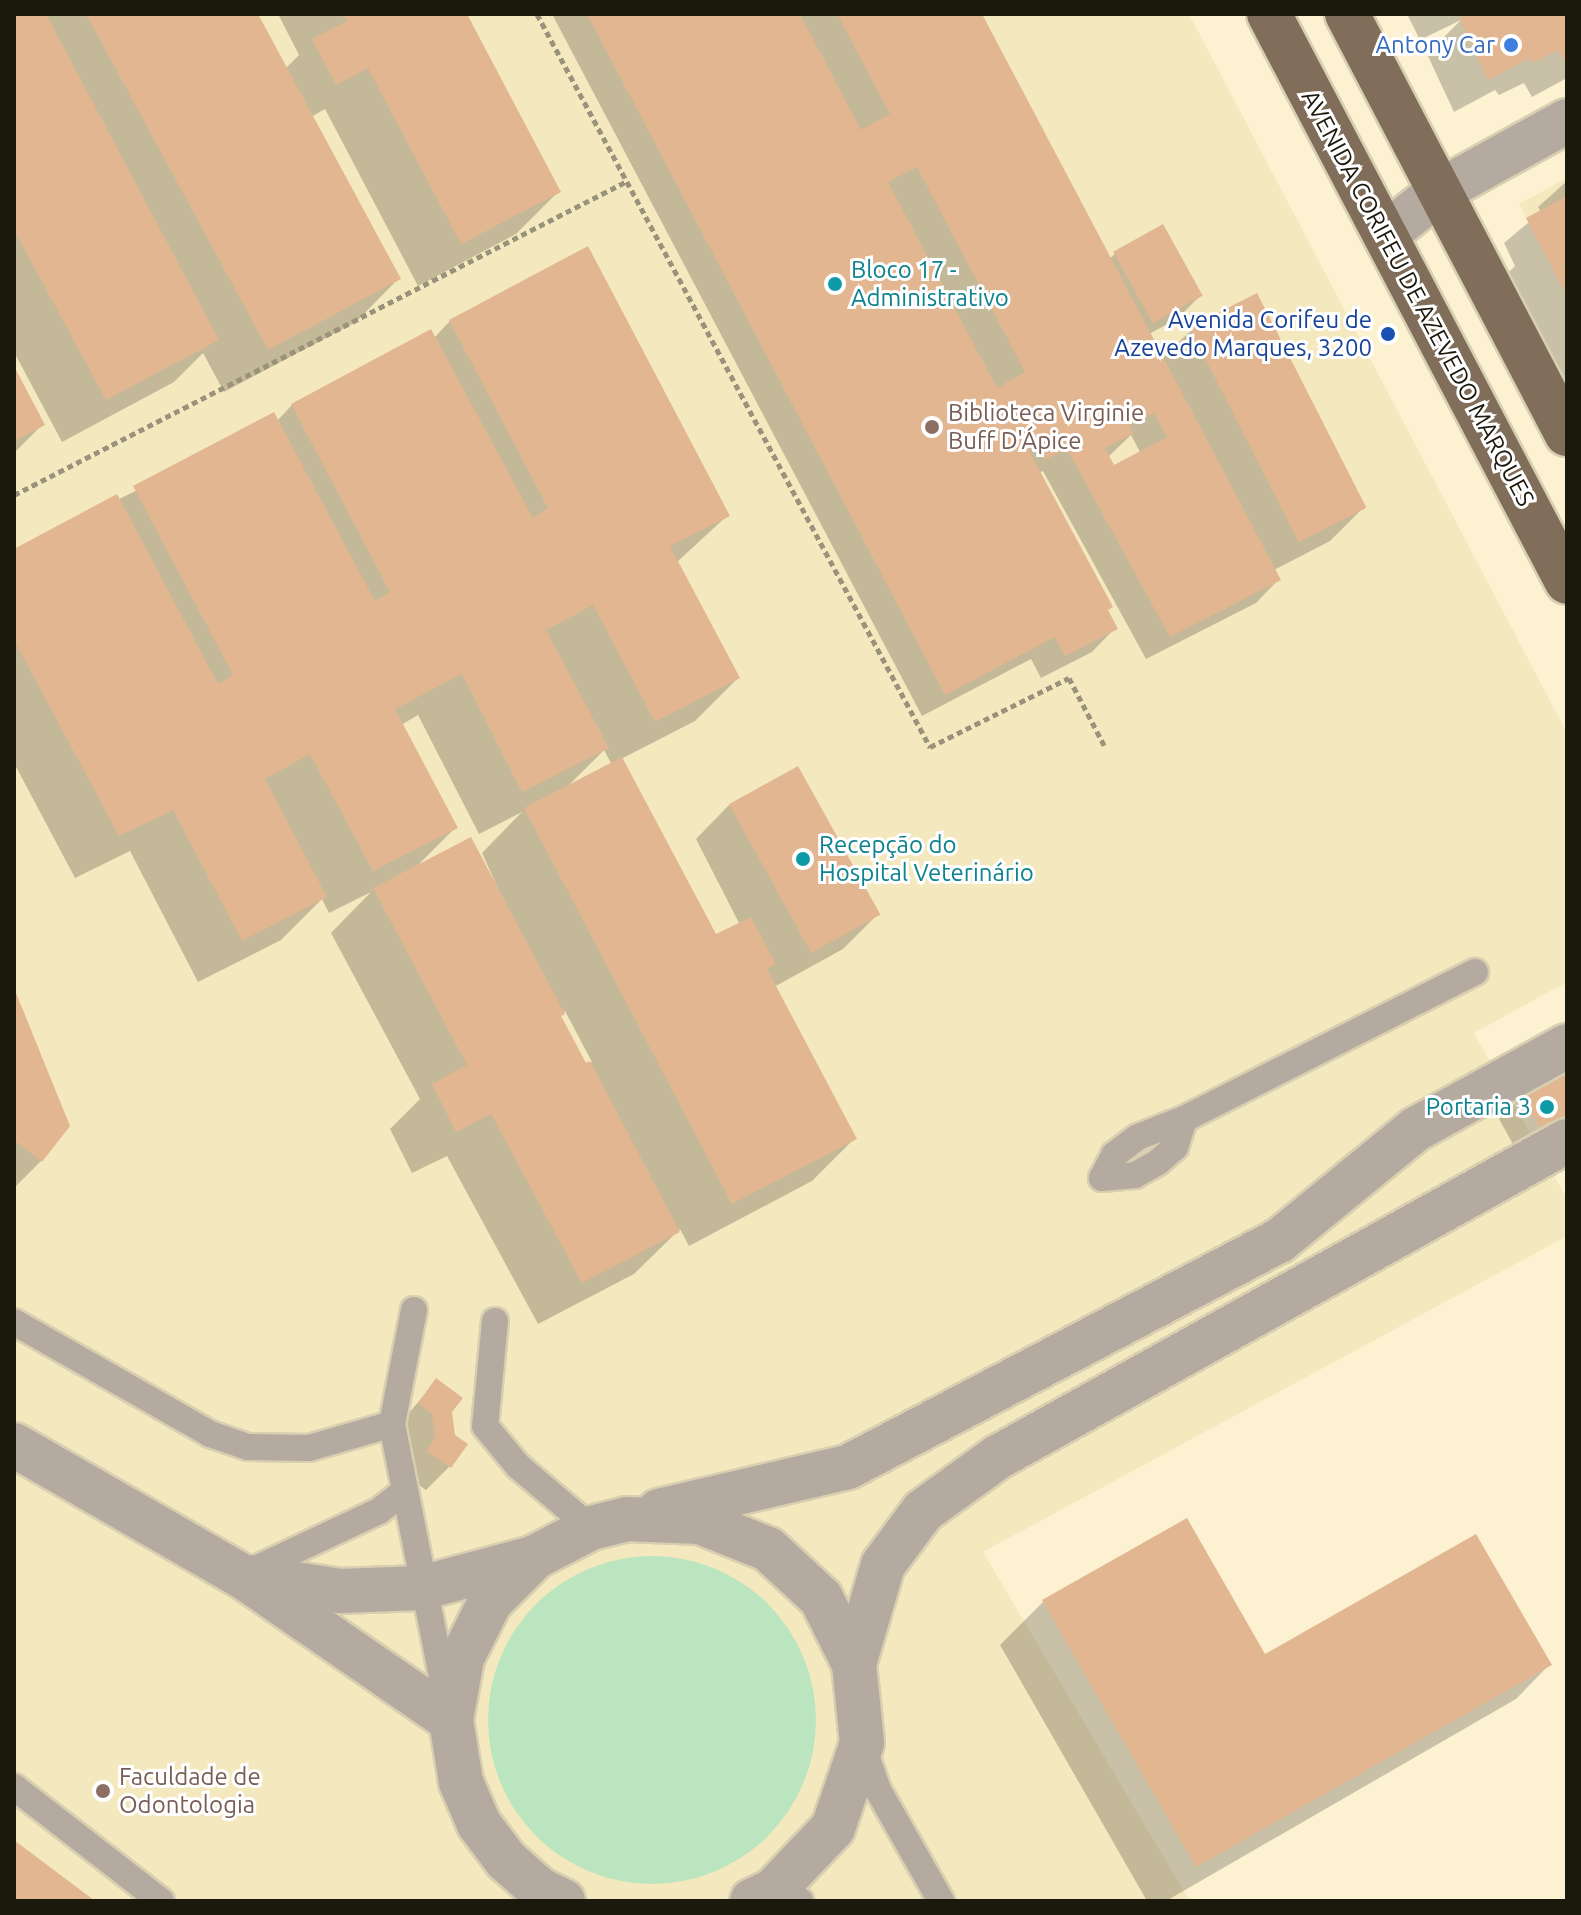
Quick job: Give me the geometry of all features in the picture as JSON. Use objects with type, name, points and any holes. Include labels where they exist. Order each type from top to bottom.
[{"type":"main road","name":"AVENIDA CORIFEU DE AZEVEDO MARQUES","points":[[1269,14],[1567,582]]},
{"type":"main road","points":[[1347,14],[1567,434]]},
{"type":"street","points":[[1385,235],[1440,191],[1567,121]]},
{"type":"street","points":[[242,1576],[340,1591],[421,1588],[533,1558],[609,1523],[848,1467],[1279,1241],[1416,1129],[1567,1046]]},
{"type":"street","points":[[854,1664],[883,1565],[923,1511],[998,1457],[1567,1141]]},
{"type":"street","points":[[14,1445],[242,1576],[451,1720]]},
{"type":"street","points":[[609,1523],[700,1522],[768,1549],[821,1598],[854,1664],[862,1743],[833,1828],[775,1898]]},
{"type":"street","points":[[533,1558],[490,1602],[469,1644],[451,1720],[461,1782],[479,1824],[506,1860],[550,1897]]},
{"type":"lane","points":[[1184,1119],[1475,972]]},
{"type":"lane","points":[[414,1310],[392,1424],[421,1588],[451,1720]]},
{"type":"lane","points":[[495,1321],[485,1426],[518,1466],[609,1523]]},
{"type":"lane","points":[[14,1322],[210,1434],[248,1447],[309,1448],[392,1424]]},
{"type":"lane","points":[[242,1576],[379,1511],[405,1491]]},
{"type":"lane","points":[[862,1743],[878,1790],[941,1901]]},
{"type":"lane","points":[[14,1787],[161,1901]]},
{"type":"path","points":[[537,14],[930,747],[1069,678],[1104,745]]},
{"type":"path","points":[[14,495],[627,181]]},
{"type":"shaded area","points":[[14,14],[1189,14],[1567,733],[1567,982],[1474,1033],[1567,1199],[1567,1236],[983,1552],[1190,1901],[14,1901]]},
{"type":"shaded area","points":[[1567,178],[1567,295],[1519,204]]},
{"type":"green space","points":[[652,1556],[684,1559],[715,1569],[743,1584],[768,1604],[788,1629],[803,1657],[813,1688],[816,1720],[813,1752],[803,1783],[788,1811],[768,1836],[743,1856],[715,1871],[684,1881],[652,1884],[620,1881],[589,1871],[561,1856],[536,1836],[516,1811],[501,1783],[491,1752],[488,1720],[491,1688],[501,1657],[516,1629],[536,1604],[561,1584],[589,1569],[620,1559]]},
{"type":"building","points":[[14,14],[46,14],[219,340],[106,400],[14,230]]},
{"type":"building","points":[[86,14],[258,14],[401,279],[268,350]]},
{"type":"building","points":[[343,14],[467,14],[561,192],[461,244],[368,68],[336,85],[312,39],[347,21]]},
{"type":"building","name":"Bloco 17 - Administrativo","points":[[587,14],[800,14],[861,130],[890,114],[837,14],[982,14],[1281,580],[1170,637],[1067,449],[1044,460],[1037,445],[1028,449],[1113,607],[1108,610],[1118,629],[1065,656],[1055,637],[945,695]],"holes":[[[917,167],[1025,372],[997,388],[888,182]],[[1154,413],[1167,437],[1114,465],[1105,448],[1134,433],[1129,426]]]},
{"type":"building","points":[[1469,14],[1567,14],[1567,66],[1558,50],[1533,63],[1530,58],[1488,80],[1459,19]]},
{"type":"building","points":[[1567,196],[1567,296],[1526,218]]},
{"type":"building","points":[[1163,224],[1203,296],[1153,323],[1113,252]]},
{"type":"building","points":[[588,246],[730,516],[670,546],[740,678],[655,722],[593,605],[546,630],[609,748],[522,792],[462,674],[395,709],[458,828],[373,871],[310,754],[265,779],[327,897],[242,941],[173,810],[119,836],[14,640],[14,549],[117,494],[218,684],[233,675],[133,486],[274,412],[375,601],[390,592],[291,404],[431,329],[533,518],[548,508],[449,320]]},
{"type":"building","points":[[1257,293],[1366,508],[1299,542],[1189,328]]},
{"type":"building","points":[[14,366],[45,425],[14,441]]},
{"type":"building","points":[[622,757],[716,934],[751,917],[776,964],[767,969],[857,1139],[732,1204],[524,808]]},
{"type":"building","name":"Recepção do Hospital Veterinário","points":[[798,766],[880,915],[811,953],[729,804]]},
{"type":"building","points":[[471,837],[565,1014],[561,1016],[586,1063],[590,1061],[680,1232],[582,1283],[491,1114],[456,1132],[432,1084],[467,1065],[373,888]]},
{"type":"building","points":[[14,988],[70,1126],[42,1162],[14,1140]]},
{"type":"building","name":"Portaria 3","points":[[1567,1068],[1567,1119],[1543,1133],[1521,1094]]},
{"type":"building","points":[[436,1378],[463,1398],[452,1412],[455,1435],[468,1444],[451,1468],[426,1451],[435,1438],[432,1414],[418,1403]]},
{"type":"building","points":[[1187,1518],[1265,1654],[1476,1534],[1552,1665],[1196,1867],[1042,1600]]},
{"type":"building","points":[[14,1840],[95,1901],[14,1901]]},
{"type":"place","name":"Antony Car","points":[[1511,45]]},
{"type":"place","name":"Bloco 17 - Administrativo","points":[[835,284]]},
{"type":"place","name":"Avenida Corifeu de Azevedo Marques, 3200","points":[[1388,334]]},
{"type":"place","name":"Biblioteca Virginie Buff D'Ápice","points":[[932,427]]},
{"type":"place","name":"Recepção do Hospital Veterinário","points":[[803,859]]},
{"type":"place","name":"Portaria 3","points":[[1547,1107]]},
{"type":"place","name":"Faculdade de Odontologia","points":[[103,1791]]}]
